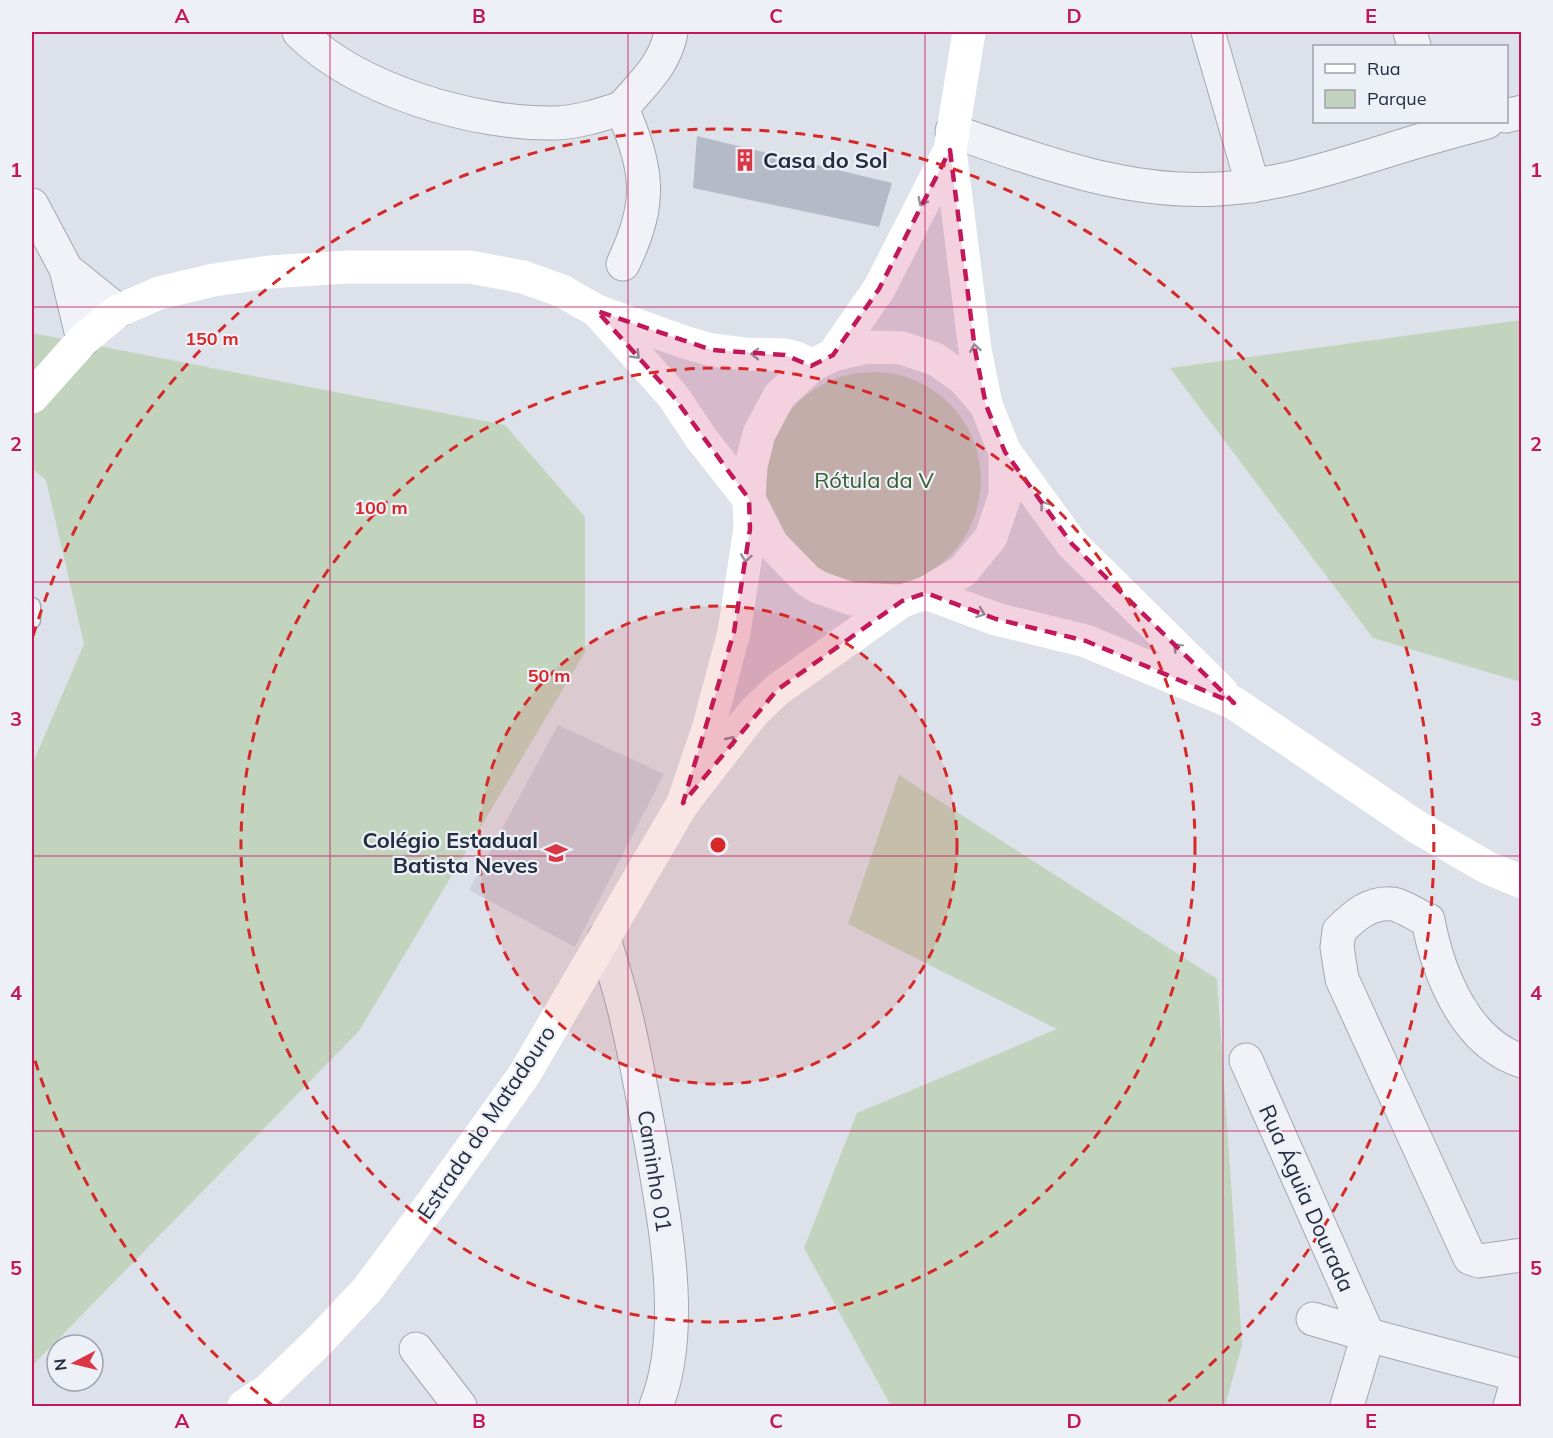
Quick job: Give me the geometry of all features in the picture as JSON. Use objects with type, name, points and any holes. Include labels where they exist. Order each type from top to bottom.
[{"type":"main road","points":[[969,32],[951,140],[975,350],[986,405],[1005,452],[1072,544],[1233,703],[1417,826],[1488,868],[1521,882]]},
{"type":"main road","name":"Estrada do Matadouro","points":[[683,803],[710,726],[734,632],[750,529],[749,499],[752,466],[759,434],[779,396],[822,361],[879,289],[951,140]]},
{"type":"main road","points":[[32,397],[83,340],[118,311],[159,294],[225,278],[269,272],[418,266],[470,267],[523,277],[562,291],[597,311],[657,334],[712,350],[785,355],[822,361],[867,347],[902,348],[935,359],[964,379],[986,405]]},
{"type":"main road","points":[[597,311],[673,396],[701,438],[749,499],[772,544],[807,580],[852,599],[914,597],[1086,641],[1233,703]]},
{"type":"main road","name":"Estrada do Matadouro","points":[[244,1407],[277,1382],[318,1343],[367,1290],[524,1075],[683,803],[753,713],[777,690],[914,597],[963,571],[991,537],[1005,496],[1005,452]]},
{"type":"street","points":[[299,32],[309,42],[350,70],[391,90],[482,116],[557,123],[586,120],[622,108],[654,73],[669,46],[671,32]]},
{"type":"street","points":[[1208,32],[1254,186]]},
{"type":"street","points":[[622,108],[635,140],[645,189],[638,228],[623,264]]},
{"type":"street","points":[[951,140],[1065,170],[1127,183],[1172,188],[1216,189],[1254,186],[1315,173],[1436,128],[1478,123]]},
{"type":"street","points":[[32,205],[66,269],[83,340]]},
{"type":"street","points":[[66,269],[118,311]]},
{"type":"street","points":[[1521,1061],[1501,1051],[1486,1038],[1473,1025],[1450,992],[1439,967],[1428,920],[1393,904],[1374,906],[1357,913],[1339,931],[1337,947],[1342,979],[1470,1258],[1479,1261],[1521,1255]]},
{"type":"street","name":"Caminho 01","points":[[603,938],[625,1010],[640,1078],[667,1251],[672,1324],[668,1363],[662,1393],[656,1407]]},
{"type":"street","name":"Rua Águia Dourada","points":[[1246,1060],[1368,1335]]},
{"type":"street","points":[[1313,1319],[1520,1375],[1510,1407]]},
{"type":"street","points":[[1347,1407],[1368,1335]]},
{"type":"street","points":[[416,1349],[460,1407]]},
{"type":"lane","points":[[32,606],[32,620]]},
{"type":"highlighted area","points":[[950,150],[975,350],[986,405],[1005,452],[1072,544],[1234,703],[1086,641],[996,619],[926,593],[902,601],[777,690],[683,803],[734,632],[750,529],[749,499],[673,396],[597,311],[712,350],[785,355],[811,366],[833,355],[879,289]]},
{"type":"shaded area","name":"Colégio Estadual Batista Neves","points":[[558,725],[664,774],[575,947],[469,890]]},
{"type":"green space","points":[[1522,320],[1521,682],[1373,638],[1170,368]]},
{"type":"green space","points":[[32,333],[505,425],[585,517],[585,652],[359,1031],[64,1333],[45,1333],[45,1353],[32,1366],[32,765],[84,644],[46,480],[32,468]]},
{"type":"green space","name":"Rótula da V","points":[[873,372],[894,374],[914,380],[933,390],[949,404],[963,420],[973,439],[979,459],[981,480],[979,501],[973,521],[963,540],[949,556],[933,570],[914,580],[894,586],[873,588],[852,586],[832,580],[813,570],[797,556],[783,540],[773,521],[767,501],[765,480],[767,459],[773,439],[783,420],[797,404],[813,390],[832,380],[852,374]]},
{"type":"green space","points":[[899,775],[1217,979],[1242,1345],[1225,1406],[891,1406],[804,1248],[857,1113],[1057,1029],[848,924]]},
{"type":"building","name":"Casa do Sol","points":[[697,136],[892,183],[879,227],[693,188]]},
{"type":"place","name":"Casa do Sol","points":[[745,160]]},
{"type":"place","name":"Colégio Estadual Batista Neves","points":[[556,853]]}]
